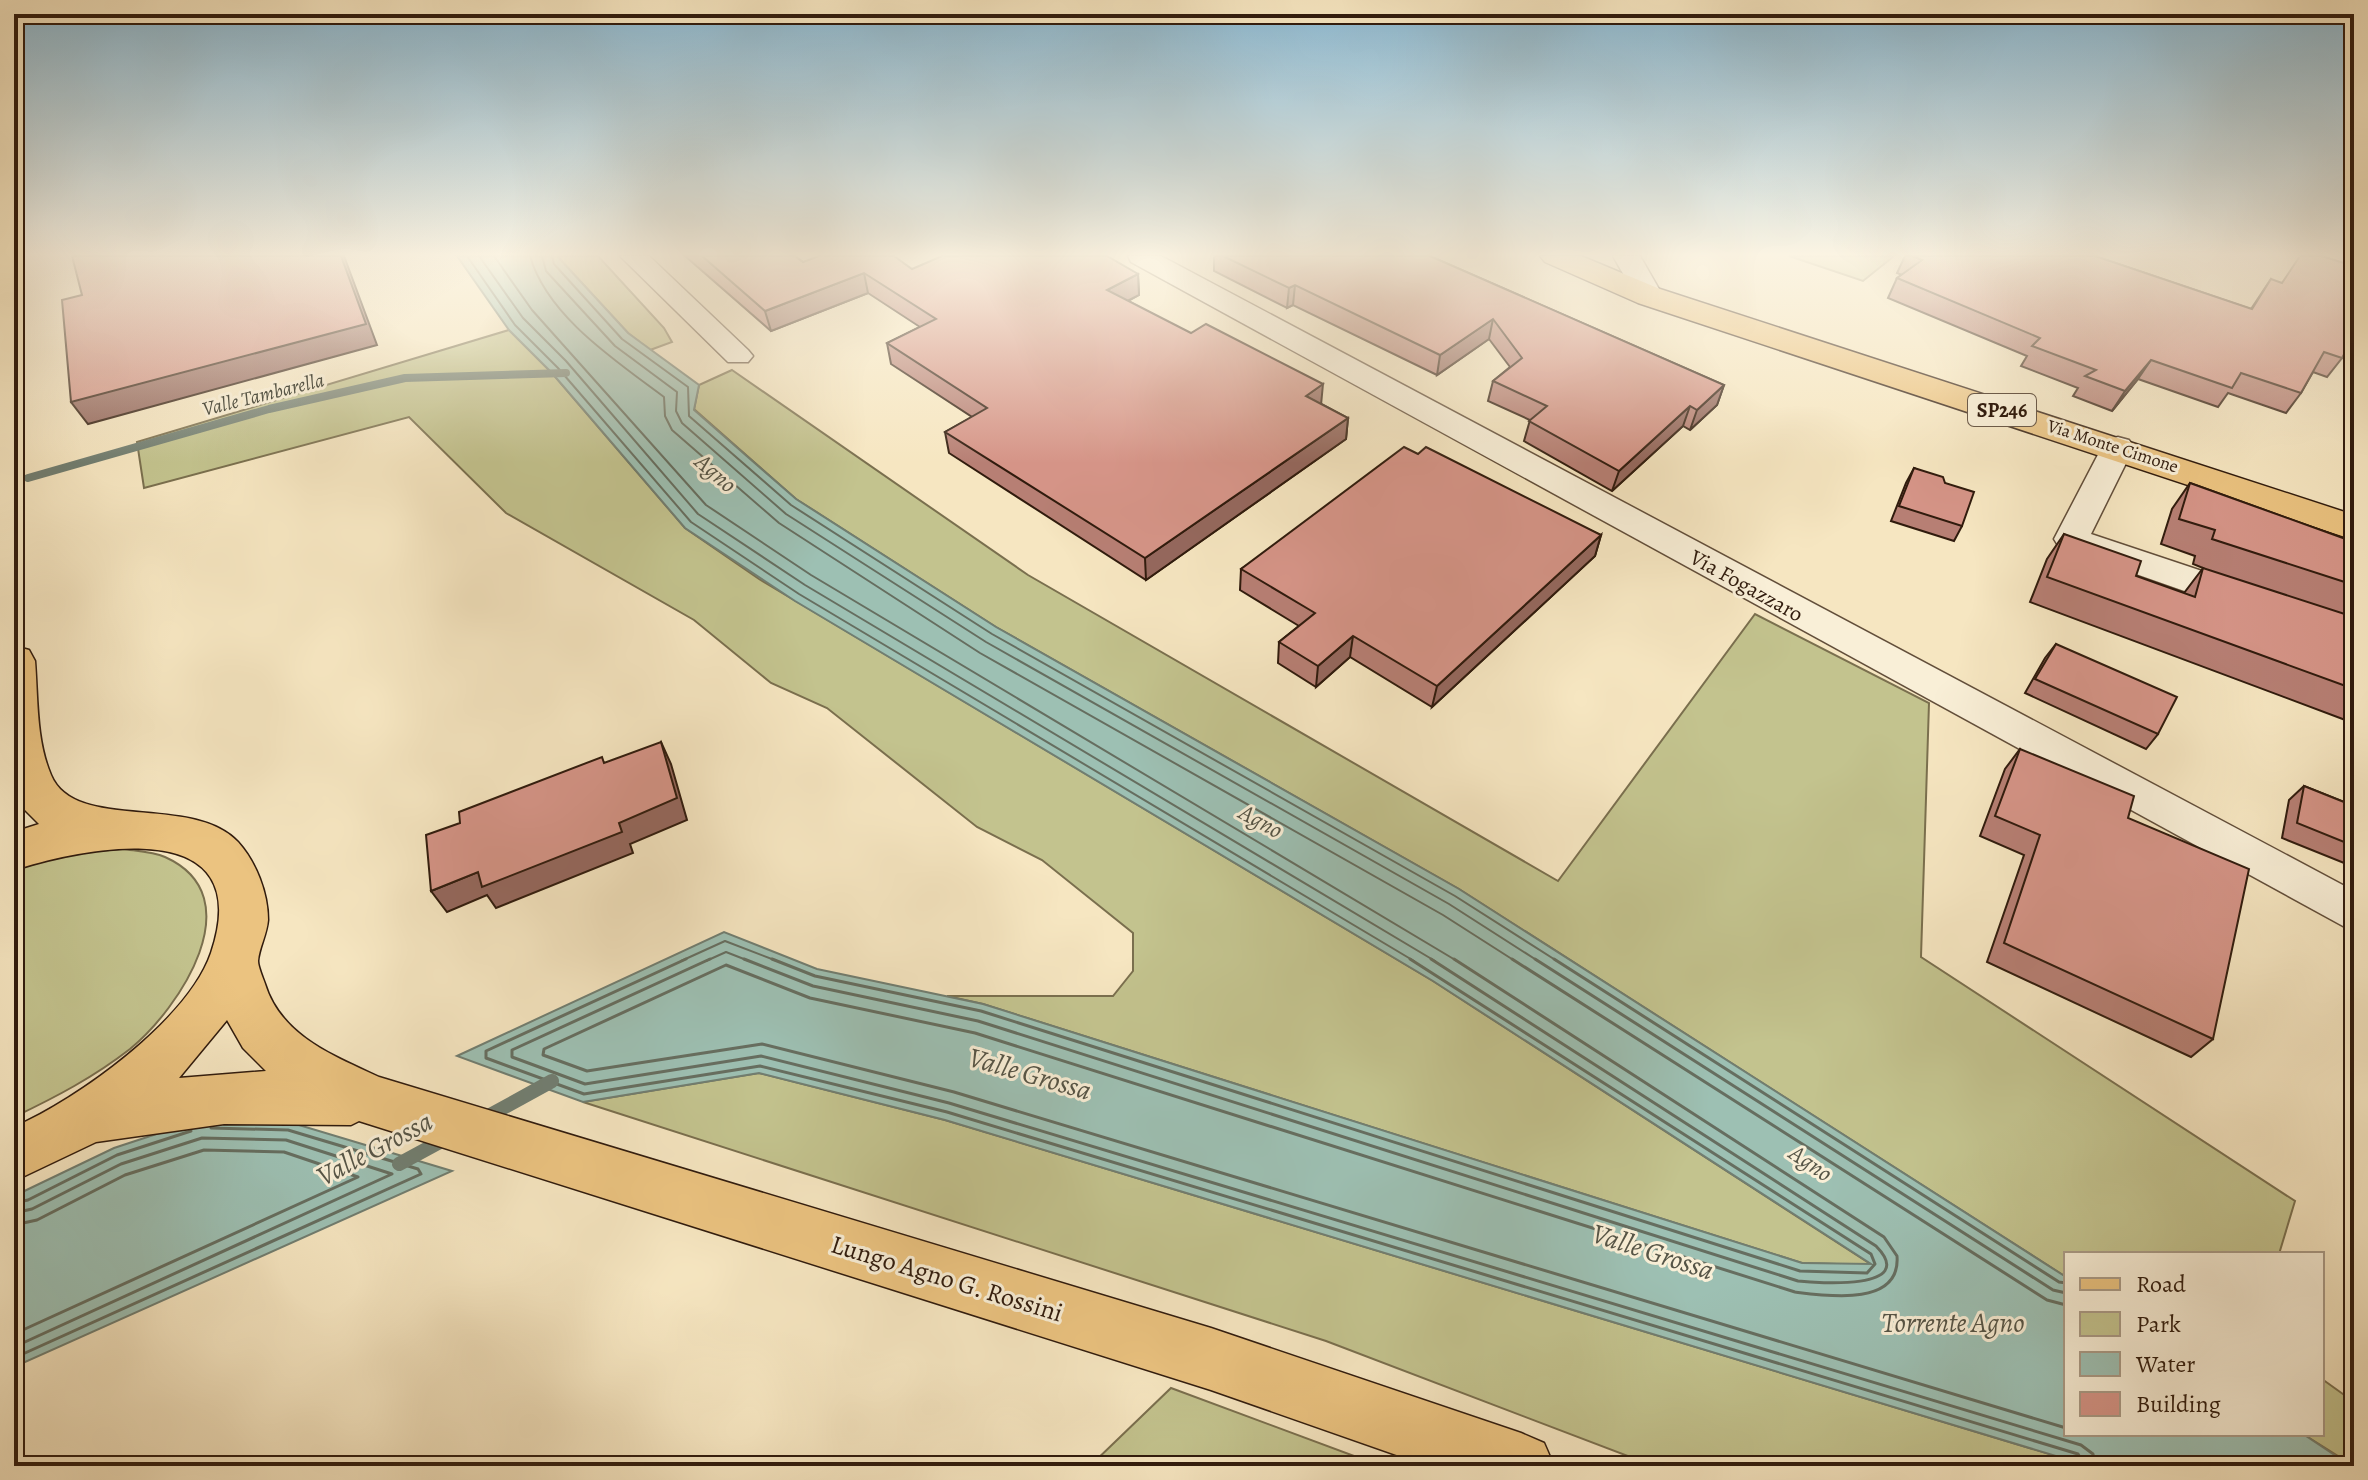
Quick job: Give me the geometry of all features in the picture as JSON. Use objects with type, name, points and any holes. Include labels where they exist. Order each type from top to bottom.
[{"type":"main road","name":"Via Monte Cimone","points":[[1739,325],[2118,447],[2354,528]]},
{"type":"main road","points":[[14,661],[25,768],[34,790],[53,810],[103,827],[164,831],[191,837],[221,856],[239,885],[243,921],[233,963],[202,1017],[151,1071],[84,1120],[14,1154]]},
{"type":"main road","points":[[14,851],[44,839],[103,827]]},
{"type":"main road","points":[[233,963],[250,1015],[267,1039],[286,1057],[370,1100]]},
{"type":"main road","points":[[84,1120],[216,1097],[274,1094],[370,1100]]},
{"type":"main road","name":"Lungo Agno G. Rossini","points":[[370,1100],[1211,1359],[1521,1466]]},
{"type":"street","points":[[706,325],[738,356]]},
{"type":"street","name":"Via Fogazzaro","points":[[1269,325],[2354,913]]},
{"type":"street","points":[[2118,447],[2071,539],[2280,610]]},
{"type":"green space","points":[[621,325],[661,325],[672,342],[650,350]]},
{"type":"green space","points":[[509,330],[552,373],[685,528],[759,579],[1433,981],[1872,1265],[1802,1263],[983,1004],[947,996],[1113,996],[1133,971],[1133,933],[1042,860],[977,827],[827,708],[771,683],[694,620],[506,513],[409,417],[144,488],[137,442]]},
{"type":"green space","points":[[732,370],[1028,575],[1558,881],[1755,614],[1929,703],[1921,957],[2295,1201],[2280,1252],[2064,1252],[2064,1276],[1459,889],[996,627],[796,499],[694,409],[699,385]]},
{"type":"green space","points":[[123,849],[165,857],[191,875],[204,898],[206,925],[199,953],[169,1008],[130,1049],[74,1086],[14,1117],[14,870],[71,853]]},
{"type":"green space","points":[[759,1073],[945,1120],[2089,1466],[1654,1466],[1326,1341],[583,1102]]},
{"type":"green space","points":[[2324,1380],[2354,1402],[2354,1466],[2306,1436],[2324,1436]]},
{"type":"green space","points":[[1171,1388],[1381,1466],[1090,1466]]},
{"type":"water","name":"Torrente Agno","points":[[506,325],[621,325],[699,385],[694,410],[796,499],[996,627],[1459,889],[2064,1276],[2064,1436],[2306,1436],[2351,1466],[2089,1466],[945,1120],[759,1073],[583,1102],[457,1056],[724,932],[817,969],[983,1004],[1802,1263],[1871,1264],[1433,981],[795,601],[685,528],[552,373]]},
{"type":"water","points":[[199,1120],[289,1122],[452,1171],[14,1367],[14,1196],[114,1148]]},
{"type":"building","points":[[64,325],[362,325],[71,402]]},
{"type":"building","points":[[924,325],[1176,325],[1191,333],[1208,325],[1323,384],[1306,396],[1348,418],[1145,558],[945,432],[987,408],[887,343]]},
{"type":"building","points":[[1378,325],[1484,325],[1440,355]]},
{"type":"building","points":[[1498,325],[1587,325],[1724,385],[1697,410],[1690,406],[1619,471],[1529,421],[1547,406],[1493,381],[1522,358]]},
{"type":"building","points":[[2009,325],[2354,325],[2354,336],[2342,358],[2324,352],[2301,393],[2241,373],[2232,388],[2151,360],[2125,391],[2085,376],[2096,370],[2032,346],[2040,338]]},
{"type":"building","points":[[1404,447],[1418,454],[1426,447],[1601,535],[1437,686],[1353,636],[1318,666],[1279,642],[1315,613],[1241,569]]},
{"type":"building","points":[[1914,468],[1943,477],[1945,483],[1974,492],[1962,526],[1899,506]]},
{"type":"building","points":[[2190,483],[2354,542],[2354,585],[2212,539],[2215,530],[2179,519]]},
{"type":"building","points":[[2064,534],[2141,561],[2136,576],[2195,597],[2203,568],[2354,617],[2354,689],[2047,577]]},
{"type":"building","points":[[2056,644],[2177,697],[2158,734],[2035,679]]},
{"type":"building","points":[[661,742],[677,798],[619,823],[622,832],[482,887],[478,872],[431,891],[426,835],[460,823],[459,812],[602,757],[604,763]]},
{"type":"building","points":[[2020,749],[2134,796],[2128,818],[2249,869],[2213,1039],[2004,943],[2040,835],[1995,816]]},
{"type":"building","points":[[2304,786],[2354,806],[2354,846],[2297,823]]},
{"type":"waterway","name":"Valle Tambarella","points":[[28,478],[269,409],[405,378],[566,373]]},
{"type":"waterway","name":"Valle Grossa","points":[[483,1119],[552,1081]]},
{"type":"waterway","name":"Valle Grossa","points":[[399,1164],[447,1138]]},
{"type":"water label","name":"Agno","points":[[716,473]]},
{"type":"water label","name":"Agno","points":[[1261,821]]},
{"type":"water label","name":"Agno","points":[[1811,1163]]}]
